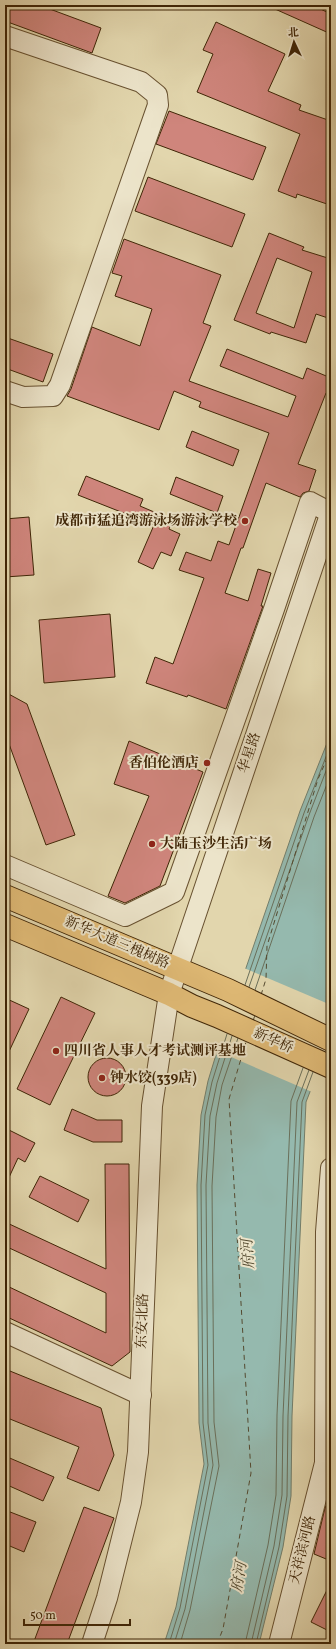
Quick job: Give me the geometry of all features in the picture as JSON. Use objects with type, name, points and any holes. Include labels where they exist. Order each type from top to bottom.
[{"type":"main road","name":"新华大道三槐树路","points":[[5,896],[228,990]]},
{"type":"main road","name":"新华大道三槐树路","points":[[5,925],[169,994],[192,1006],[217,1016]]},
{"type":"main road","name":"新华桥","points":[[228,990],[331,1040]]},
{"type":"main road","name":"新华桥","points":[[217,1016],[330,1067]]},
{"type":"street","points":[[5,36],[141,82],[157,95],[158,105],[60,386],[53,396],[23,398],[5,391]]},
{"type":"street","points":[[5,865],[125,916],[174,892],[274,609],[310,502],[331,513]]},
{"type":"street","name":"华星路","points":[[169,994],[331,513]]},
{"type":"street","name":"东安北路","points":[[92,1644],[107,1598],[131,1502],[138,1452],[152,1106],[169,994]]},
{"type":"street","name":"天祥滨河路","points":[[279,1644],[325,1463],[331,1168]]},
{"type":"street","points":[[5,1332],[141,1395]]},
{"type":"water","name":"府河","points":[[331,733],[331,1038],[306,1102],[292,1416],[291,1496],[283,1547],[259,1644],[164,1644],[176,1607],[204,1464],[199,1423],[197,1185],[201,1115],[208,1081],[215,1058],[300,811]]},
{"type":"pier","points":[[244,968],[331,1005],[331,1043],[312,1092],[215,1050]]},
{"type":"building","points":[[5,5],[39,5],[101,28],[92,53],[5,21]]},
{"type":"building","points":[[266,5],[312,5],[331,14],[331,34]]},
{"type":"building","points":[[216,22],[285,54],[268,91],[301,105],[299,110],[331,121],[331,193],[327,204],[297,194],[296,198],[278,191],[300,134],[197,92],[213,54],[203,50]]},
{"type":"building","points":[[169,111],[266,147],[253,180],[156,144]]},
{"type":"building","points":[[148,177],[245,214],[232,247],[135,211]]},
{"type":"building","points":[[269,233],[304,247],[302,250],[331,259],[331,319],[316,314],[306,343],[271,332],[270,334],[234,320]],"holes":[[[277,258],[312,272],[294,328],[256,313]]]},
{"type":"building","points":[[124,239],[221,275],[203,323],[211,326],[189,381],[288,417],[296,396],[220,366],[227,349],[303,379],[307,368],[331,378],[331,395],[326,393],[298,464],[316,470],[309,491],[303,493],[300,497],[266,483],[225,593],[248,601],[258,569],[271,573],[261,606],[263,606],[226,709],[188,695],[187,697],[146,683],[155,657],[173,664],[204,578],[179,570],[186,552],[211,561],[218,541],[229,545],[269,433],[199,407],[201,402],[174,391],[159,430],[67,396],[71,389],[92,327],[140,346],[152,309],[115,296],[122,276],[112,273]]},
{"type":"building","points":[[5,337],[53,354],[43,382],[5,368]]},
{"type":"building","points":[[192,431],[239,450],[233,466],[186,447]]},
{"type":"building","points":[[86,476],[143,499],[140,506],[173,520],[169,529],[180,534],[171,556],[161,552],[153,569],[138,562],[154,525],[78,495]]},
{"type":"building","points":[[176,477],[223,496],[217,513],[170,494]]},
{"type":"building","points":[[29,517],[34,575],[5,577],[5,519]]},
{"type":"building","points":[[110,614],[115,677],[44,683],[39,620]]},
{"type":"building","points":[[5,692],[27,704],[75,835],[46,845],[5,733]]},
{"type":"building","name":"大陆玉沙生活广场","points":[[129,741],[203,772],[160,886],[125,903],[108,896],[149,796],[114,784]]},
{"type":"building","name":"四川省人事人才考试测评基地","points":[[61,997],[95,1013],[50,1105],[17,1089]]},
{"type":"building","points":[[5,998],[29,1009],[5,1060]]},
{"type":"building","points":[[103,1058],[111,1058],[121,1063],[125,1070],[125,1084],[121,1091],[111,1096],[103,1096],[93,1091],[91,1088],[88,1081],[88,1073],[93,1063],[96,1061]]},
{"type":"building","points":[[72,1109],[97,1120],[122,1120],[122,1142],[93,1142],[64,1130]]},
{"type":"building","points":[[5,1128],[35,1143],[25,1162],[18,1158],[5,1186]]},
{"type":"building","points":[[105,1164],[129,1164],[130,1352],[112,1366],[5,1316],[5,1285],[106,1333],[106,1293],[5,1246],[5,1222],[106,1269]]},
{"type":"building","points":[[40,1176],[89,1200],[78,1222],[29,1197]]},
{"type":"building","points":[[5,1369],[101,1408],[114,1455],[99,1491],[67,1478],[79,1447],[5,1417]]},
{"type":"building","points":[[5,1456],[54,1477],[43,1501],[5,1484]]},
{"type":"building","points":[[331,1495],[331,1561],[314,1554],[325,1508]]},
{"type":"building","points":[[84,1507],[114,1518],[67,1644],[33,1644]]},
{"type":"building","points":[[5,1510],[36,1522],[24,1552],[5,1544]]},
{"type":"building","points":[[331,1582],[331,1632],[311,1622]]},
{"type":"ferry route","points":[[261,995],[266,979],[267,946],[318,779],[331,750]]},
{"type":"ferry route","points":[[253,1021],[255,1015]]},
{"type":"ferry route","points":[[217,1644],[223,1629],[251,1473],[229,1099],[246,1042]]},
{"type":"place","name":"成都市猛追湾游泳场游泳学校","points":[[245,521]]},
{"type":"place","name":"香伯伦酒店","points":[[207,763]]},
{"type":"place","name":"大陆玉沙生活广场","points":[[152,844]]},
{"type":"place","name":"四川省人事人才考试测评基地","points":[[56,1051]]},
{"type":"place","name":"钟水饺(339店)","points":[[102,1078]]}]
